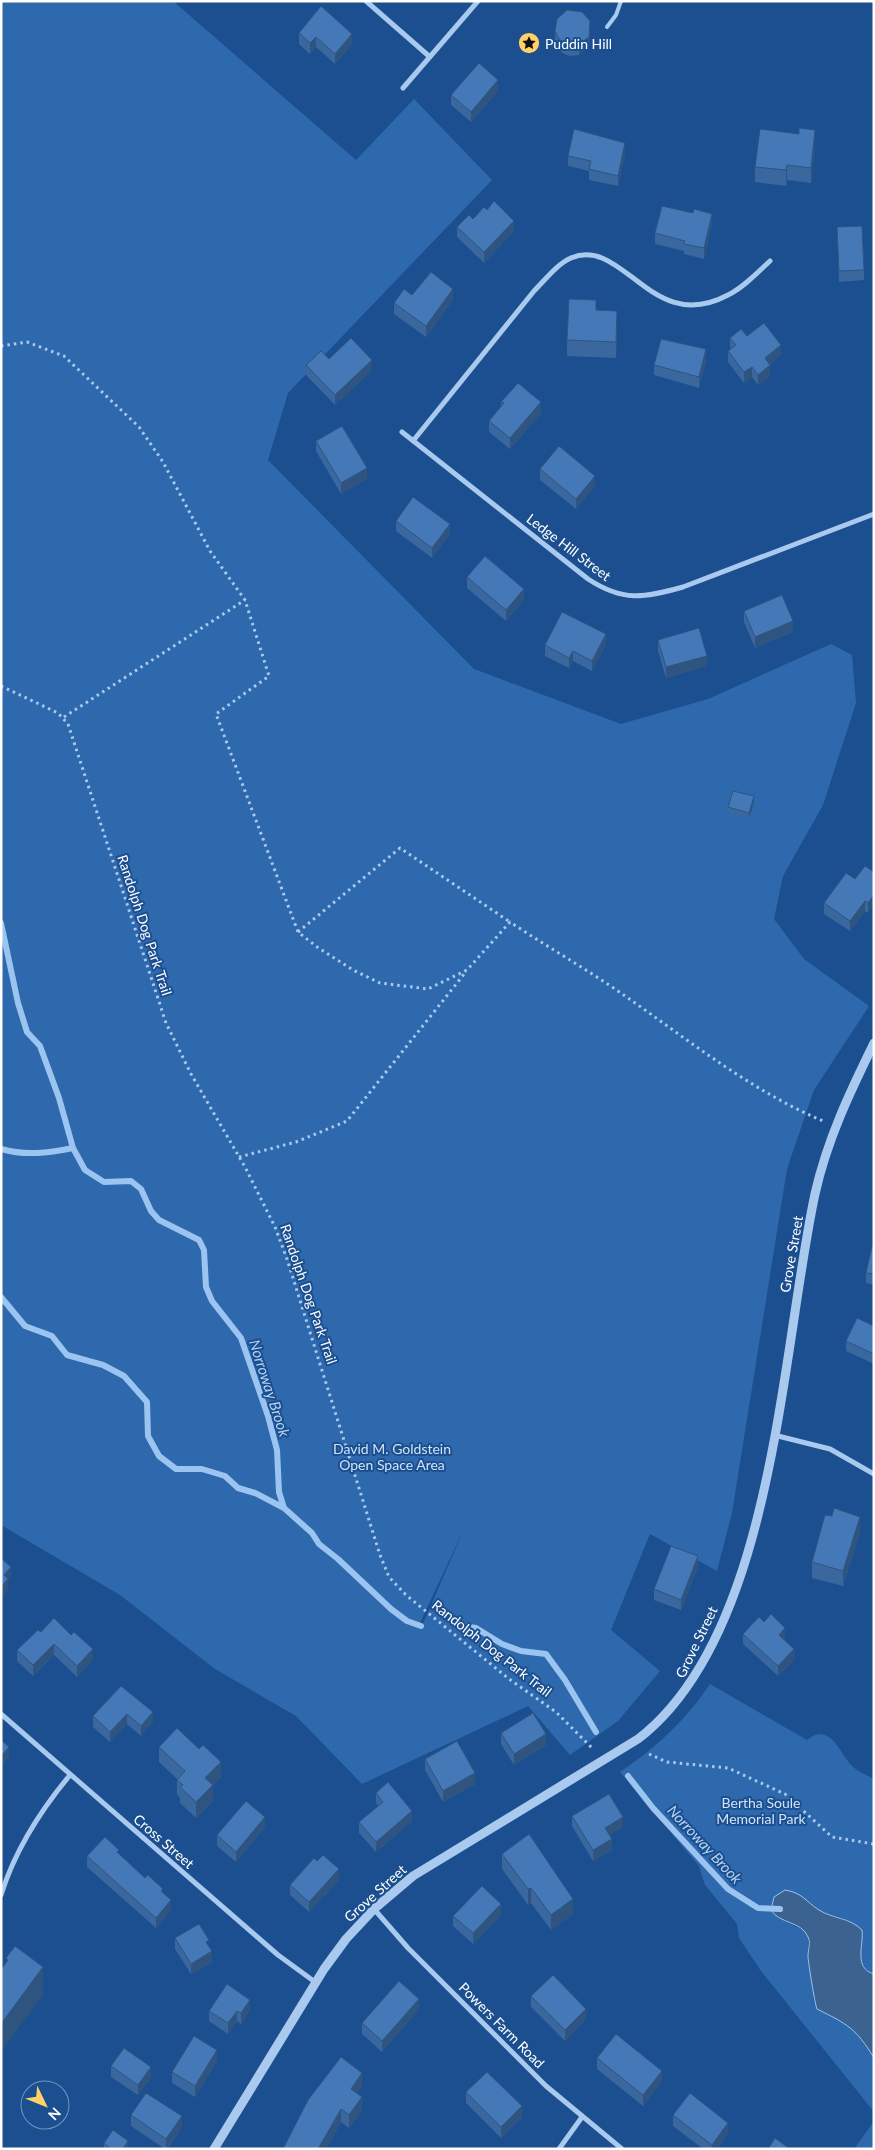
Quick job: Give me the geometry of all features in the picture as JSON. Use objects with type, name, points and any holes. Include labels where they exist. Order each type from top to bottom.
[{"type":"street","points":[[366,1],[430,57]]},
{"type":"street","points":[[403,88],[478,1]]},
{"type":"street","points":[[413,441],[534,291],[558,267],[572,258],[582,255],[603,259],[623,270],[665,300],[685,306],[708,304],[730,294],[770,261]]},
{"type":"street","name":"Ledge Hill Street","points":[[402,432],[588,579],[613,594],[626,597],[653,595],[683,587],[874,514]]},
{"type":"street","name":"Grove Street","points":[[214,2149],[315,1982],[346,1939],[374,1909],[413,1876],[604,1761],[655,1726],[685,1693],[707,1656],[722,1623],[743,1567],[774,1435],[815,1194],[835,1126],[874,1043]]},
{"type":"street","points":[[774,1435],[830,1449],[874,1474]]},
{"type":"street","name":"Cross Street","points":[[1,1714],[278,1955],[315,1982]]},
{"type":"street","points":[[1,1895],[8,1872],[22,1844],[41,1813],[70,1775]]},
{"type":"street","name":"Powers Farm Road","points":[[374,1909],[408,1948],[546,2086],[622,2149]]},
{"type":"street","points":[[559,2149],[582,2117]]},
{"type":"lane","points":[[607,27],[616,15],[621,1]]},
{"type":"path","points":[[1,346],[28,342],[64,356],[139,427],[163,462],[210,551],[245,600],[269,676],[216,714],[298,932],[339,961],[380,983],[428,989],[467,970]]},
{"type":"path","points":[[1,686],[64,717],[245,600]]},
{"type":"path","name":"Randolph Dog Park Trail","points":[[64,717],[72,734],[166,1023],[190,1074],[239,1157],[275,1227],[288,1258],[380,1555],[389,1577],[406,1595],[509,1679],[556,1712],[604,1761]]},
{"type":"path","points":[[298,932],[400,848],[621,994],[713,1060],[788,1104],[835,1126]]},
{"type":"path","points":[[239,1157],[296,1142],[346,1121],[467,970],[510,922]]},
{"type":"path","points":[[649,1754],[667,1762],[728,1768],[785,1794],[832,1837],[874,1844]]},
{"type":"green space","name":"David M. Goldstein Open Space Area","points":[[1,1],[173,1],[356,160],[414,99],[492,180],[288,393],[268,460],[474,669],[621,724],[708,699],[831,644],[852,655],[856,703],[823,805],[783,876],[774,919],[804,959],[869,1006],[814,1090],[787,1169],[732,1513],[717,1571],[650,1534],[611,1630],[660,1671],[618,1721],[570,1755],[528,1706],[362,1784],[296,1716],[215,1669],[120,1595],[1,1525]],"holes":[[[464,1529],[422,1626],[420,1623]]]},
{"type":"green space","name":"Bertha Soule Memorial Park","points":[[710,1684],[807,1740],[815,1735],[829,1737],[853,1767],[874,1779],[874,1974],[864,1967],[862,1961],[862,1930],[847,1920],[822,1912],[791,1891],[785,1890],[772,1903],[771,1909],[780,1919],[805,1931],[808,1937],[808,1956],[815,1990],[813,1999],[817,2009],[851,2027],[865,2040],[870,2049],[874,2058],[874,2112],[761,1971],[739,1938],[737,1924],[705,1885],[699,1866],[620,1772],[670,1732],[691,1710]]},
{"type":"green space","points":[[874,2121],[874,2149],[854,2149]]},
{"type":"shaded area","points":[[785,1890],[796,1893],[819,1910],[846,1920],[862,1930],[862,1961],[864,1967],[874,1974],[874,2058],[856,2033],[817,2009],[808,1960],[809,1939],[801,1928],[779,1918],[771,1910],[774,1897]]},
{"type":"building","points":[[321,6],[352,34],[335,54],[316,37],[310,43],[299,33]]},
{"type":"building","points":[[567,10],[582,12],[590,21],[589,37],[579,44],[570,46],[559,39],[555,31],[557,19]]},
{"type":"building","points":[[479,63],[498,80],[471,112],[451,95]]},
{"type":"building","points":[[799,128],[815,130],[811,168],[787,165],[786,170],[755,167],[760,129],[799,134]]},
{"type":"building","points":[[574,129],[625,143],[618,176],[589,169],[591,161],[568,156]]},
{"type":"building","points":[[494,201],[514,221],[484,252],[457,227],[469,215],[473,219],[484,207],[487,210]]},
{"type":"building","points":[[662,206],[693,213],[694,209],[712,214],[704,248],[684,244],[685,241],[655,233]]},
{"type":"building","points":[[862,226],[864,270],[839,271],[837,227]]},
{"type":"building","points":[[431,272],[453,289],[426,326],[394,303],[404,289],[412,295]]},
{"type":"building","points":[[569,299],[596,300],[596,310],[617,311],[616,342],[567,340]]},
{"type":"building","points":[[764,323],[781,345],[765,358],[770,365],[758,375],[752,367],[744,372],[728,351],[736,345],[730,338],[741,329],[747,336]]},
{"type":"building","points":[[351,338],[372,360],[335,395],[306,365],[321,351],[329,359]]},
{"type":"building","points":[[661,339],[706,349],[699,377],[654,365]]},
{"type":"building","points":[[518,383],[541,402],[510,438],[489,421],[504,403],[501,402]]},
{"type":"building","points":[[342,426],[367,468],[341,483],[316,441]]},
{"type":"building","points":[[559,446],[595,476],[576,499],[540,469]]},
{"type":"building","points":[[413,497],[450,524],[432,548],[396,521]]},
{"type":"building","points":[[485,556],[524,589],[506,610],[467,577]]},
{"type":"building","points":[[782,595],[793,621],[755,637],[744,611]]},
{"type":"building","points":[[562,612],[606,634],[592,661],[573,651],[569,658],[545,645]]},
{"type":"building","points":[[699,628],[707,656],[666,667],[658,640]]},
{"type":"building","points":[[733,791],[754,796],[749,813],[728,807]]},
{"type":"building","points":[[865,866],[874,872],[874,895],[868,903],[865,901],[850,921],[824,903],[846,873],[855,879]]},
{"type":"building","points":[[872,1246],[874,1247],[874,1274],[866,1273]]},
{"type":"building","points":[[857,1318],[874,1326],[874,1354],[846,1341]]},
{"type":"building","points":[[834,1508],[860,1517],[843,1571],[812,1562],[825,1515],[832,1516]]},
{"type":"building","points":[[671,1546],[698,1556],[681,1600],[654,1589]]},
{"type":"building","points":[[1,1558],[11,1567],[4,1575],[8,1579],[1,1587]]},
{"type":"building","points":[[771,1614],[785,1628],[779,1635],[794,1649],[778,1666],[743,1634],[759,1617],[764,1622]]},
{"type":"building","points":[[54,1618],[71,1635],[74,1632],[93,1649],[77,1666],[54,1644],[33,1665],[17,1650],[38,1630],[41,1632]]},
{"type":"building","points":[[121,1686],[153,1712],[141,1726],[127,1714],[110,1732],[93,1716]]},
{"type":"building","points":[[533,1713],[546,1734],[514,1754],[501,1733]]},
{"type":"building","points":[[177,1728],[199,1749],[203,1745],[221,1762],[205,1778],[213,1785],[196,1802],[180,1787],[183,1785],[177,1780],[185,1771],[159,1747]]},
{"type":"building","points":[[1,1740],[9,1747],[1,1756]]},
{"type":"building","points":[[457,1741],[475,1773],[443,1791],[425,1759]]},
{"type":"building","points":[[388,1782],[412,1811],[376,1842],[359,1822],[383,1802],[376,1793]]},
{"type":"building","points":[[609,1794],[623,1817],[605,1828],[612,1839],[593,1850],[572,1816]]},
{"type":"building","points":[[246,1801],[265,1817],[236,1852],[217,1835]]},
{"type":"building","points":[[529,1834],[573,1899],[551,1915],[531,1888],[528,1889],[502,1854]]},
{"type":"building","points":[[105,1837],[119,1850],[117,1852],[145,1878],[148,1875],[163,1889],[161,1891],[171,1900],[156,1918],[87,1856]]},
{"type":"building","points":[[323,1855],[339,1869],[309,1902],[290,1885],[314,1858],[317,1861]]},
{"type":"building","points":[[482,1886],[501,1904],[473,1933],[453,1916]]},
{"type":"building","points":[[199,1924],[209,1940],[206,1942],[212,1951],[191,1964],[175,1938]]},
{"type":"building","points":[[15,1946],[43,1967],[1,2024],[1,1970],[8,1960],[6,1958]]},
{"type":"building","points":[[553,1975],[586,2009],[565,2030],[531,1996]]},
{"type":"building","points":[[399,1981],[419,1999],[382,2041],[362,2023]]},
{"type":"building","points":[[227,1984],[250,2000],[241,2013],[237,2011],[228,2023],[209,2011]]},
{"type":"building","points":[[616,2034],[662,2071],[643,2095],[597,2058]]},
{"type":"building","points":[[194,2036],[217,2050],[195,2086],[172,2072]]},
{"type":"building","points":[[124,2048],[151,2067],[138,2085],[111,2066]]},
{"type":"building","points":[[341,2057],[362,2073],[351,2089],[362,2097],[349,2115],[341,2109],[318,2149],[283,2149],[308,2100]]},
{"type":"building","points":[[487,2072],[522,2106],[501,2127],[466,2092]]},
{"type":"building","points":[[146,2093],[182,2116],[166,2139],[131,2115]]},
{"type":"building","points":[[690,2093],[728,2123],[712,2145],[673,2115]]},
{"type":"building","points":[[113,2130],[128,2141],[123,2149],[111,2149],[104,2143]]},
{"type":"building","points":[[775,2138],[790,2149],[768,2149]]},
{"type":"waterway","name":"Norroway Brook","points":[[1,923],[18,1003],[27,1032],[40,1046],[59,1098],[73,1148],[85,1170],[104,1182],[131,1181],[141,1189],[151,1211],[159,1220],[199,1240],[204,1250],[206,1287],[212,1301],[241,1338],[268,1416],[277,1450],[279,1492],[284,1508],[312,1533],[319,1544],[338,1559],[391,1609],[407,1621],[421,1626]]},
{"type":"waterway","points":[[1,1149],[37,1153],[73,1148]]},
{"type":"waterway","points":[[1,1297],[25,1326],[52,1336],[67,1355],[103,1365],[124,1376],[147,1402],[148,1436],[159,1456],[176,1469],[202,1469],[225,1476],[238,1488],[255,1493],[284,1508]]},
{"type":"waterway","name":"Norroway Brook","points":[[457,1625],[476,1628],[502,1644],[521,1651],[546,1654],[565,1680],[596,1732]]},
{"type":"waterway","name":"Norroway Brook","points":[[628,1776],[653,1808],[728,1889],[758,1908],[780,1909]]},
{"type":"place","name":"Puddin Hill","points":[[529,43]]}]
